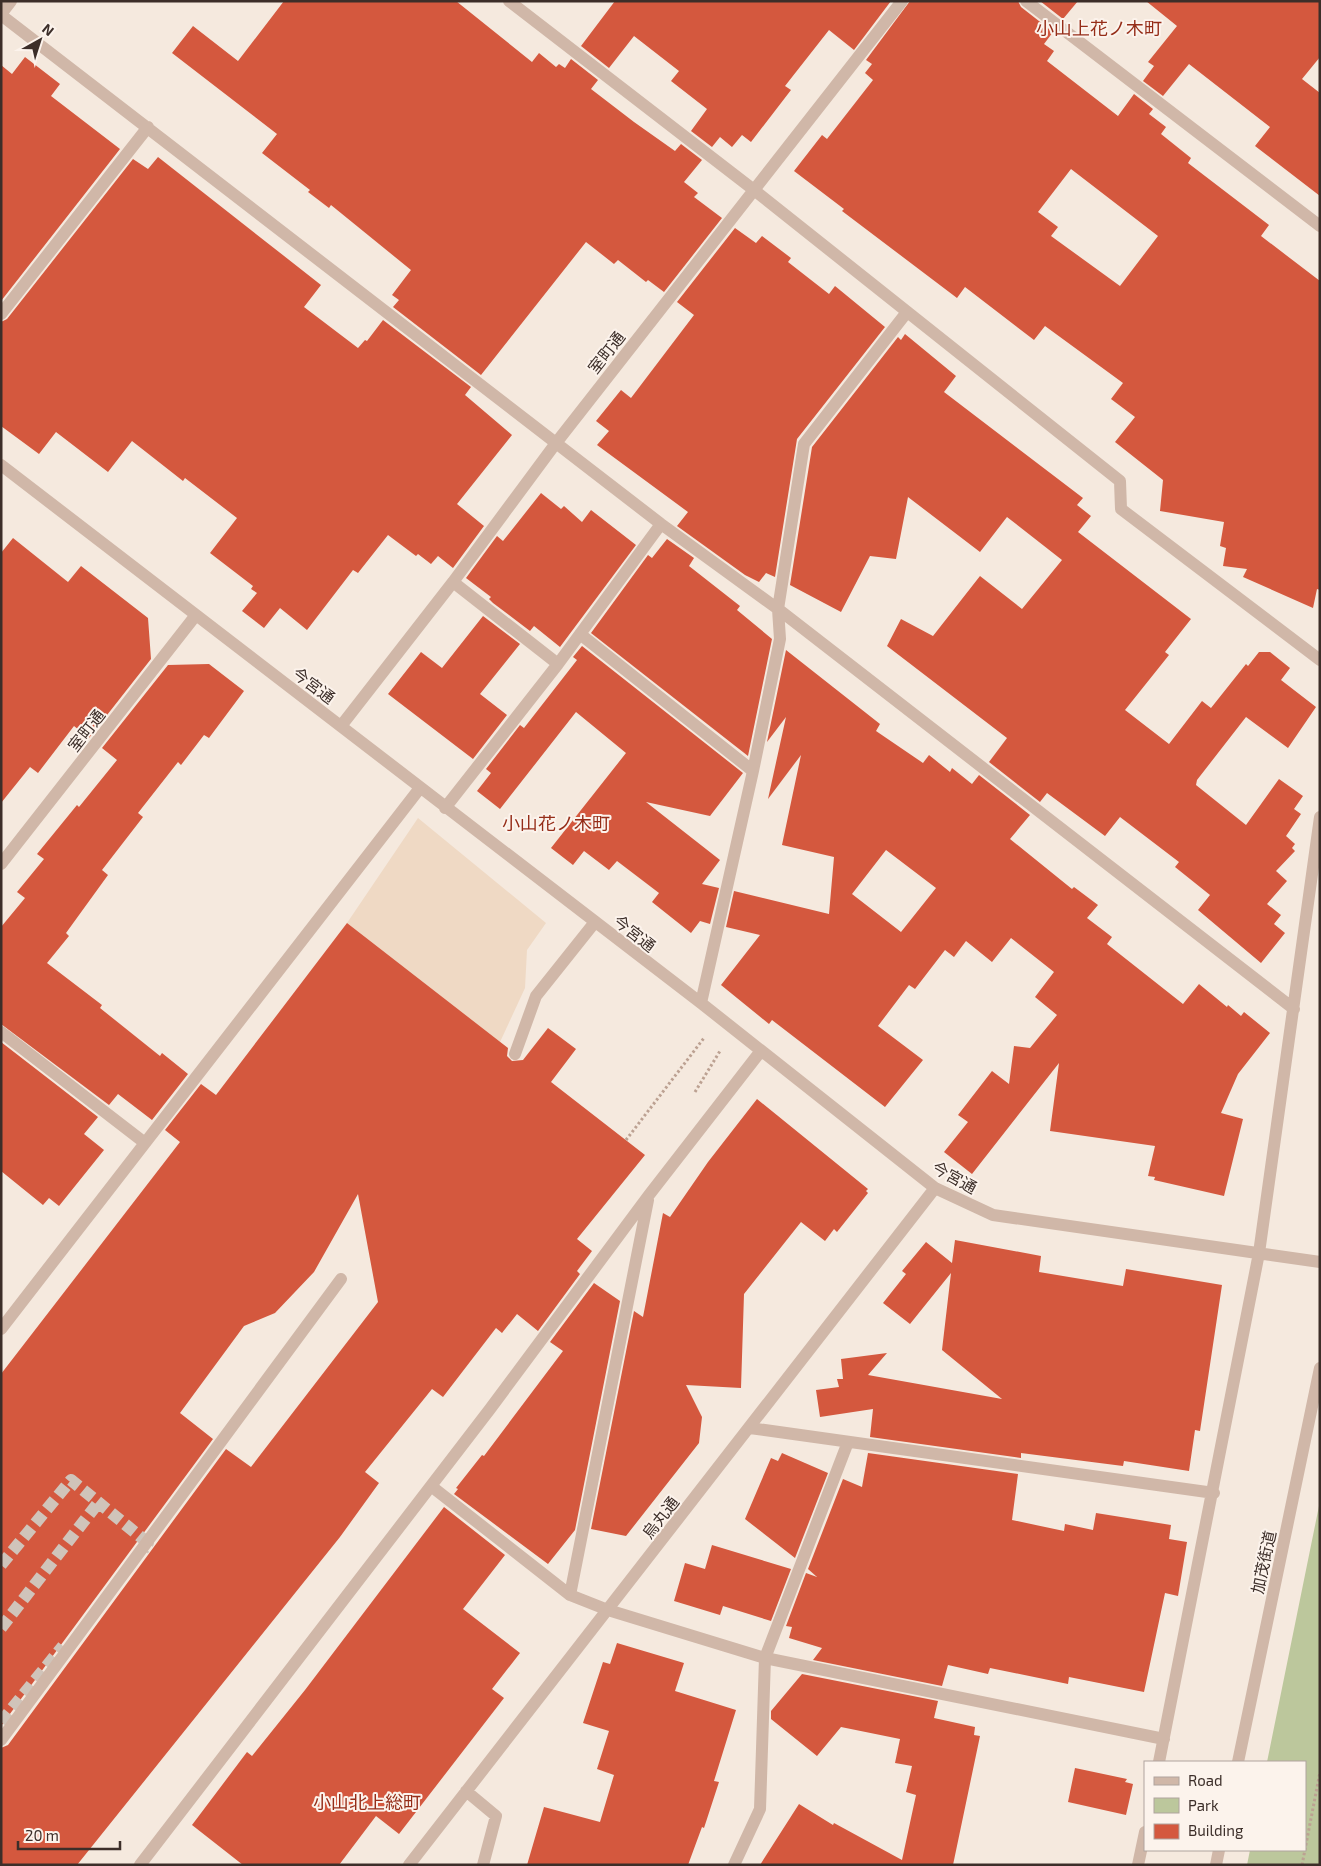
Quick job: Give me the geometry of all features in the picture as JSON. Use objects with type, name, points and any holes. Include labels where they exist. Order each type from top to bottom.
[{"type":"street","points":[[11,1],[1,14],[661,524],[778,609],[1294,1009]]},
{"type":"street","points":[[510,1],[754,190],[1120,481],[1120,509],[1320,660]]},
{"type":"street","name":"室町通","points":[[341,726],[453,582],[556,442],[902,1]]},
{"type":"street","points":[[1026,1],[1320,226]]},
{"type":"street","points":[[1,314],[148,127]]},
{"type":"street","points":[[701,1004],[753,771],[780,639],[778,609],[804,444],[907,312]]},
{"type":"street","name":"今宮通","points":[[1,465],[701,1004],[935,1188],[993,1215],[1320,1262]]},
{"type":"street","points":[[445,808],[558,664],[661,524]]},
{"type":"street","points":[[453,582],[558,664]]},
{"type":"street","name":"室町通","points":[[2,863],[196,615]]},
{"type":"street","points":[[580,634],[753,771]]},
{"type":"street","points":[[1,1329],[420,788]]},
{"type":"street","points":[[1159,1761],[1214,1493],[1260,1253],[1320,817]]},
{"type":"street","points":[[516,1054],[536,996],[595,922]]},
{"type":"street","points":[[1,1032],[145,1143]]},
{"type":"street","points":[[140,1865],[431,1486],[649,1195],[760,1052]]},
{"type":"street","name":"烏丸通","points":[[409,1865],[935,1188]]},
{"type":"street","points":[[570,1595],[649,1195]]},
{"type":"street","points":[[1,1740],[341,1279]]},
{"type":"street","name":"加茂街道","points":[[1238,1761],[1320,1368]]},
{"type":"street","points":[[750,1428],[1214,1493]]},
{"type":"street","points":[[734,1865],[760,1809],[765,1658],[848,1442]]},
{"type":"street","points":[[431,1486],[570,1595],[608,1610],[765,1658],[1164,1739]]},
{"type":"street","points":[[466,1791],[496,1816],[483,1865]]},
{"type":"street","points":[[1138,1865],[1144,1837]]},
{"type":"street","points":[[1216,1865],[1219,1851]]},
{"type":"path","points":[[626,1140],[704,1038]]},
{"type":"path","points":[[1306,1844],[1320,1772]]},
{"type":"path","points":[[1302,1865],[1305,1851]]},
{"type":"green space","points":[[1320,1501],[1320,1865],[1247,1865],[1250,1851],[1306,1851],[1306,1761],[1267,1761]]},
{"type":"shaded area","points":[[418,818],[546,923],[527,950],[525,988],[500,1042],[347,923]]},
{"type":"building","points":[[284,1],[456,1],[532,62],[539,53],[556,67],[559,64],[565,68],[571,59],[598,80],[591,89],[675,151],[681,144],[702,160],[684,182],[698,193],[694,197],[722,218],[664,292],[648,280],[646,282],[618,260],[614,264],[586,242],[481,375],[393,307],[399,300],[392,295],[411,270],[331,205],[329,208],[308,192],[310,190],[262,153],[277,134],[172,53],[193,26],[238,61]]},
{"type":"building","points":[[615,1],[891,1],[854,50],[829,30],[785,86],[791,90],[751,142],[742,135],[732,147],[720,137],[712,147],[691,131],[707,109],[671,81],[679,71],[634,36],[609,68],[581,46]]},
{"type":"building","points":[[910,1],[1018,1],[1021,7],[1053,32],[1044,44],[1054,51],[1047,61],[1118,116],[1134,94],[1153,109],[1149,114],[1166,127],[1161,134],[1191,158],[1188,163],[1269,225],[1261,236],[1320,281],[1320,590],[1317,589],[1313,608],[1243,577],[1247,569],[1223,566],[1226,548],[1220,546],[1224,522],[1160,511],[1163,480],[1115,442],[1135,417],[1111,399],[1123,383],[1045,326],[1034,340],[965,287],[957,298],[842,211],[844,209],[794,171],[822,135],[827,139],[873,80],[865,73],[872,64],[866,60]],"holes":[[[1071,169],[1158,236],[1120,286],[1051,236],[1058,227],[1038,212]]]},
{"type":"building","points":[[1040,1],[1078,1],[1063,19]]},
{"type":"building","points":[[1146,1],[1320,1],[1320,57],[1302,79],[1320,93],[1320,196],[1255,146],[1270,127],[1189,64],[1163,96],[1143,81],[1154,66],[1148,62],[1177,26]]},
{"type":"building","points":[[25,57],[60,84],[51,96],[120,149],[1,301],[1,65],[12,74]]},
{"type":"building","points":[[158,157],[321,285],[304,307],[358,348],[365,340],[367,341],[383,320],[471,387],[465,395],[512,435],[457,504],[484,526],[453,568],[438,556],[431,564],[418,554],[416,556],[388,535],[358,573],[353,570],[307,630],[280,608],[264,628],[242,611],[257,593],[251,589],[253,586],[210,553],[237,518],[185,478],[183,481],[132,441],[108,472],[56,432],[39,454],[1,426],[1,322],[7,319],[133,159],[148,169]]},
{"type":"building","points":[[735,228],[756,243],[762,236],[791,258],[788,262],[829,294],[835,286],[885,327],[797,439],[775,577],[766,573],[759,582],[745,575],[677,526],[688,512],[597,445],[609,431],[596,421],[621,390],[631,398],[694,315],[677,302]]},
{"type":"building","points":[[905,334],[956,376],[944,392],[1083,498],[1077,505],[1091,516],[1078,532],[1191,619],[1165,652],[1169,655],[1125,710],[1169,744],[1202,701],[1211,708],[1246,664],[1248,666],[1259,652],[1270,652],[1290,668],[1281,680],[1316,707],[1288,748],[1246,717],[1197,780],[1196,785],[1246,825],[1279,779],[1303,796],[1294,809],[1301,814],[1286,836],[1295,844],[1292,848],[1295,851],[1276,871],[1287,881],[1267,904],[1281,915],[1274,924],[1285,933],[1261,963],[1198,910],[1210,895],[1175,867],[1179,862],[1120,817],[1105,836],[1047,793],[1040,802],[989,762],[1007,738],[887,646],[901,619],[933,636],[980,576],[1022,609],[1062,560],[1007,517],[980,552],[908,497],[896,559],[870,556],[841,612],[790,585],[812,447],[898,337],[901,340]]},
{"type":"building","points":[[541,493],[561,509],[564,506],[582,522],[591,510],[636,545],[560,647],[534,626],[530,631],[493,603],[489,599],[491,597],[466,578],[497,536],[503,541]]},
{"type":"building","points":[[13,538],[68,582],[81,566],[148,618],[151,659],[89,738],[74,726],[38,773],[30,767],[1,803],[1,553]]},
{"type":"building","points":[[667,539],[694,558],[689,566],[740,606],[737,610],[772,639],[748,756],[591,633],[648,555],[652,558]]},
{"type":"building","points":[[483,616],[520,644],[480,694],[507,715],[473,759],[388,694],[421,652],[442,668]]},
{"type":"building","points":[[582,646],[743,773],[710,816],[646,802],[720,860],[702,884],[719,888],[710,924],[700,921],[691,933],[652,902],[659,893],[617,861],[609,870],[584,851],[573,865],[551,848],[626,753],[576,712],[500,809],[477,791],[491,773],[486,769],[520,725],[524,728],[577,660],[573,657]]},
{"type":"building","points":[[786,650],[880,724],[876,731],[923,763],[929,755],[950,772],[952,768],[972,784],[979,775],[1030,815],[1010,839],[1072,889],[1074,887],[1098,905],[1087,918],[1112,937],[1107,944],[1183,1004],[1199,984],[1227,1007],[1228,1005],[1241,1016],[1244,1012],[1270,1033],[1238,1074],[1221,1113],[1243,1119],[1224,1196],[1154,1180],[1155,1177],[1148,1176],[1155,1146],[1050,1131],[1059,1063],[972,1174],[944,1152],[968,1122],[958,1115],[992,1071],[1009,1084],[1014,1046],[1030,1048],[1057,1015],[1035,997],[1054,972],[1011,938],[992,962],[966,941],[954,957],[945,950],[915,989],[909,985],[878,1026],[923,1060],[885,1107],[772,1020],[769,1024],[721,985],[760,935],[726,927],[734,891],[829,914],[834,857],[782,845],[801,755],[768,799],[786,717],[767,742]],"holes":[[[886,850],[936,888],[901,932],[852,894]]]},
{"type":"building","points":[[209,664],[244,691],[209,738],[204,735],[181,765],[178,762],[138,813],[143,817],[102,870],[108,875],[66,933],[69,936],[47,963],[102,1005],[100,1008],[160,1056],[162,1053],[188,1074],[152,1120],[118,1094],[109,1105],[1,1024],[1,927],[25,898],[17,892],[44,859],[37,854],[77,805],[79,807],[117,760],[102,748],[168,665]]},
{"type":"building","points":[[347,923],[508,1048],[507,1056],[512,1061],[523,1060],[548,1028],[576,1049],[551,1082],[645,1155],[577,1239],[592,1251],[577,1271],[580,1274],[538,1331],[517,1314],[502,1333],[496,1328],[443,1397],[432,1389],[365,1472],[379,1483],[340,1537],[77,1865],[1,1865],[1,1748],[8,1745],[226,1449],[251,1467],[378,1302],[358,1194],[314,1272],[275,1313],[244,1326],[180,1413],[213,1439],[1,1726],[1,1374],[180,1142],[165,1130],[201,1084],[216,1095]]},
{"type":"building","points":[[1,1042],[98,1117],[84,1134],[104,1150],[59,1206],[49,1198],[43,1205],[1,1171]]},
{"type":"building","points":[[757,1099],[868,1189],[866,1191],[868,1193],[837,1232],[834,1229],[825,1241],[801,1222],[744,1294],[741,1388],[686,1385],[702,1417],[699,1443],[626,1536],[591,1529],[634,1311],[643,1317],[663,1213],[670,1217],[708,1162]]},
{"type":"building","points":[[955,1240],[1041,1256],[1039,1272],[1123,1286],[1126,1269],[1222,1285],[1200,1431],[1195,1430],[1189,1471],[1124,1461],[1123,1466],[1021,1453],[1021,1458],[870,1437],[873,1409],[820,1417],[816,1390],[839,1387],[837,1379],[843,1379],[841,1359],[887,1353],[868,1375],[1002,1399],[942,1350],[951,1273],[910,1324],[883,1303],[906,1274],[902,1271],[926,1242],[952,1263]]},
{"type":"building","points":[[594,1283],[620,1301],[575,1530],[548,1564],[454,1494],[458,1489],[456,1488],[482,1455],[484,1456],[563,1351],[550,1342]]},
{"type":"building","points":[[782,1453],[828,1473],[795,1558],[745,1519],[771,1458],[778,1461]]},
{"type":"building","points":[[868,1453],[1018,1474],[1012,1520],[1064,1531],[1065,1524],[1093,1530],[1096,1513],[1171,1525],[1169,1539],[1187,1542],[1178,1596],[1165,1593],[1144,1692],[1069,1677],[1068,1684],[990,1668],[988,1674],[948,1665],[942,1686],[813,1660],[822,1648],[789,1638],[792,1627],[786,1626],[806,1573],[817,1577],[808,1569],[843,1479],[862,1487]]},
{"type":"building","points":[[444,1507],[505,1555],[463,1609],[520,1653],[492,1689],[504,1698],[399,1834],[376,1816],[339,1865],[243,1865],[192,1825],[247,1752],[252,1756],[305,1690]]},
{"type":"building","points":[[712,1545],[791,1569],[771,1621],[723,1606],[720,1615],[674,1601],[685,1563],[705,1569]]},
{"type":"building","points":[[617,1643],[684,1663],[675,1691],[736,1710],[714,1781],[719,1782],[704,1828],[702,1827],[688,1865],[527,1865],[544,1807],[600,1822],[614,1775],[597,1769],[609,1731],[583,1723],[603,1662],[610,1664]]},
{"type":"building","points":[[802,1674],[938,1701],[934,1718],[975,1727],[974,1735],[980,1736],[953,1865],[760,1865],[799,1804],[833,1825],[834,1823],[902,1860],[916,1795],[906,1792],[912,1766],[895,1763],[900,1739],[841,1727],[817,1756],[771,1719],[771,1711]]},
{"type":"building","points":[[1075,1768],[1127,1779],[1125,1782],[1133,1784],[1126,1815],[1068,1802]]},
{"type":"tunnel","points":[[1,1565],[71,1480],[148,1543],[143,1550]]},
{"type":"tunnel","points":[[1,1628],[98,1503]]},
{"type":"tunnel","points":[[1,1722],[63,1646]]},
{"type":"district","name":"小山上花ノ木町","points":[[1099,28]]},
{"type":"district","name":"小山花ノ木町","points":[[556,823]]},
{"type":"district","name":"小山北上総町","points":[[367,1802]]}]
